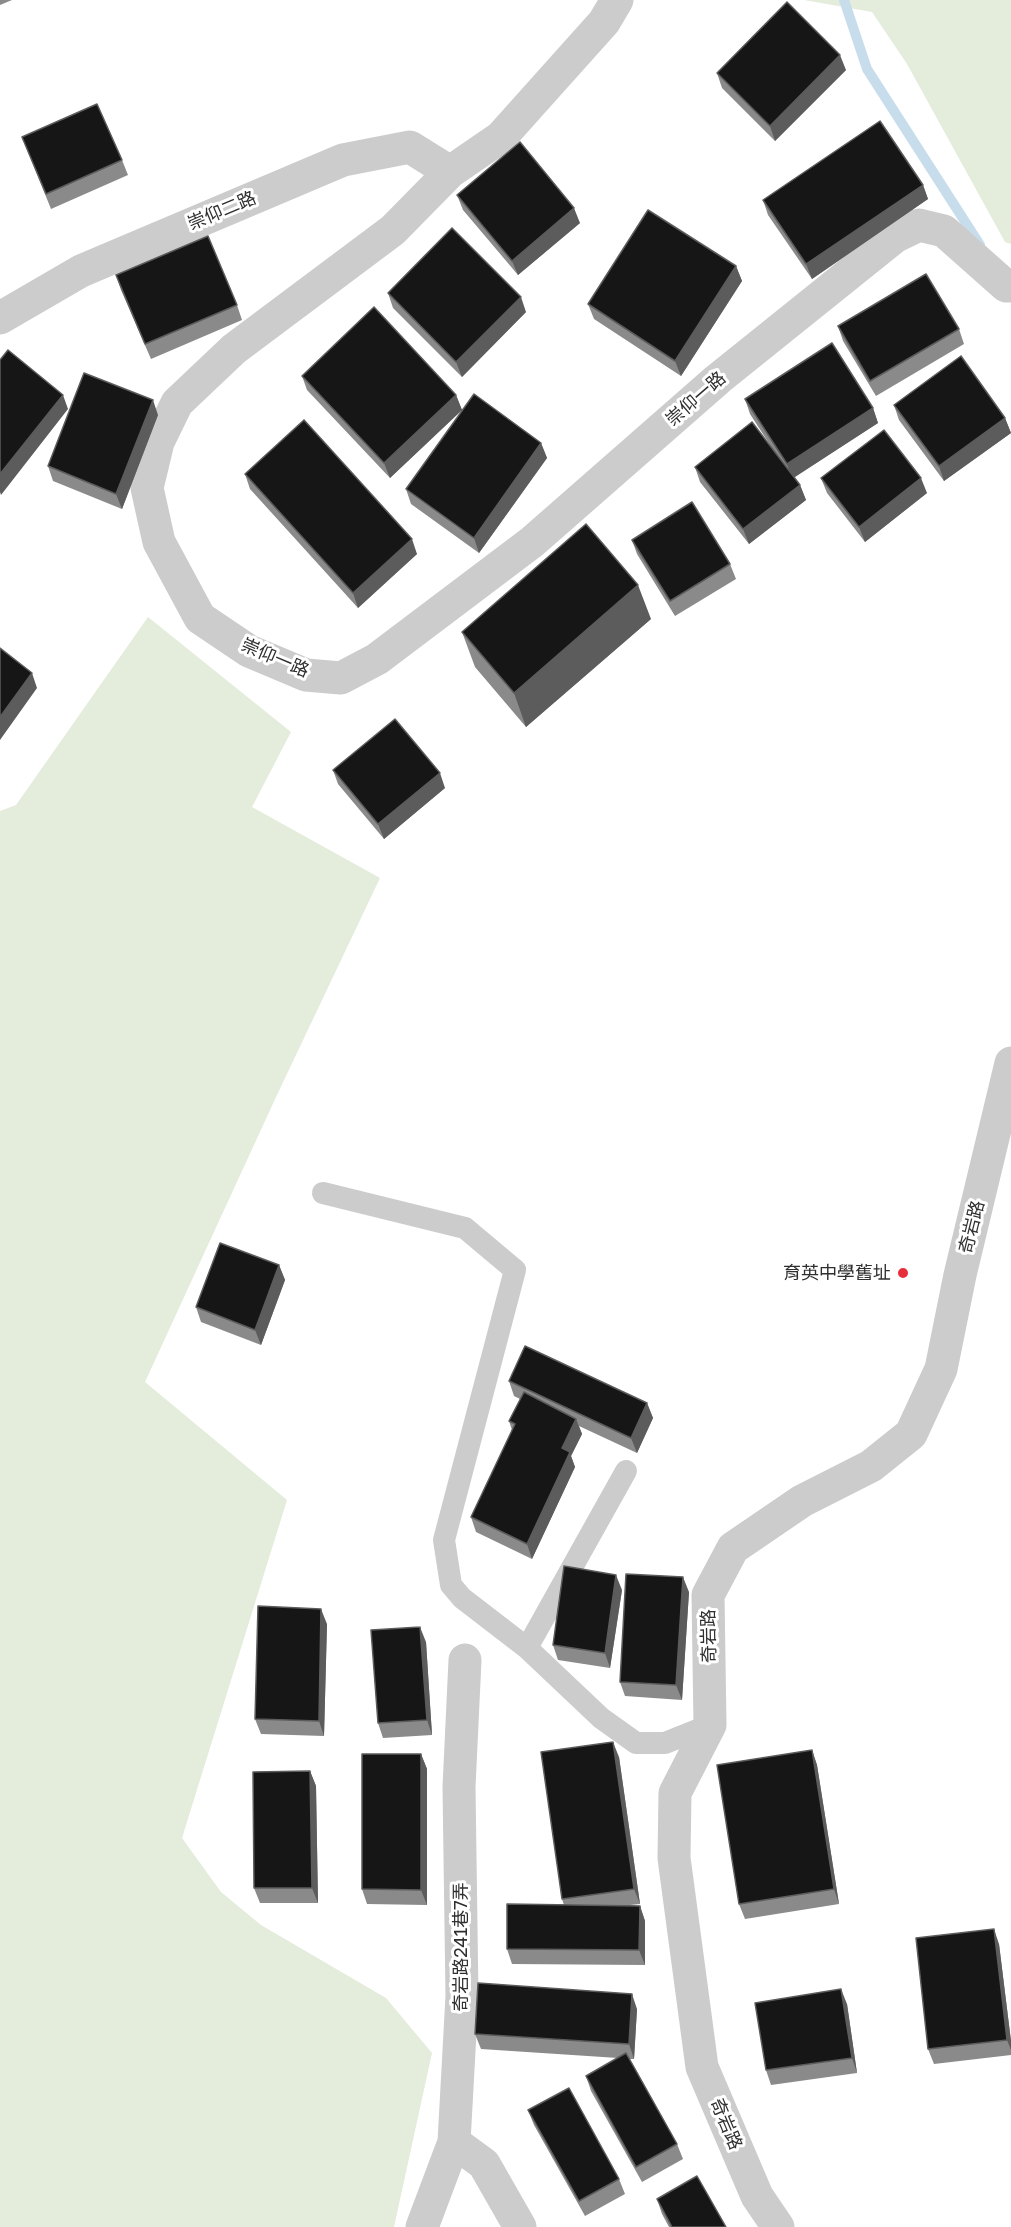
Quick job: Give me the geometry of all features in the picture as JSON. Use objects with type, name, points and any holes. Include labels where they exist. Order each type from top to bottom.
[{"type":"street","name":"崇仰一路","points":[[617,0],[604,22],[501,137],[450,172],[393,230],[234,349],[177,403],[158,442],[147,488],[159,542],[200,618],[249,651],[306,675],[341,678],[377,659],[532,542],[718,379],[896,236],[919,225],[944,231],[1006,286],[1011,286]]},
{"type":"street","name":"崇仰二路","points":[[0,318],[81,271],[343,160],[410,147],[450,172]]},
{"type":"street","name":"奇岩路","points":[[777,2227],[757,2196],[702,2067],[674,1858],[675,1792],[710,1725],[708,1595],[733,1548],[802,1501],[871,1466],[911,1434],[941,1369],[960,1275],[1011,1063]]},
{"type":"street","name":"奇岩路241巷7弄","points":[[422,2227],[454,2142],[462,1996],[459,1787],[465,1660]]},
{"type":"street","points":[[454,2142],[484,2164],[520,2227]]},
{"type":"lane","points":[[324,1192],[465,1228],[515,1270],[444,1540],[451,1585],[462,1598],[527,1648],[601,1718],[636,1743],[665,1743],[710,1725]]},
{"type":"lane","points":[[527,1648],[626,1471]]},
{"type":"green space","points":[[804,0],[1011,0],[1011,244],[1005,242],[907,64],[872,12]]},
{"type":"green space","points":[[148,617],[291,732],[252,807],[380,878],[145,1382],[287,1500],[182,1838],[221,1892],[261,1925],[386,1998],[432,2053],[394,2227],[0,2227],[0,811],[16,805]]},
{"type":"building","points":[[787,2],[840,55],[770,126],[717,73]]},
{"type":"building","points":[[97,104],[122,160],[46,194],[22,137]]},
{"type":"building","points":[[880,121],[923,185],[806,264],[763,200]]},
{"type":"building","points":[[520,142],[574,208],[512,261],[457,195]]},
{"type":"building","points":[[648,210],[736,266],[675,361],[588,304]]},
{"type":"building","points":[[452,228],[521,297],[456,362],[388,293]]},
{"type":"building","points":[[208,236],[237,305],[145,344],[116,275]]},
{"type":"building","points":[[926,274],[959,329],[870,381],[838,326]]},
{"type":"building","points":[[374,307],[456,395],[384,463],[302,376]]},
{"type":"building","points":[[832,343],[873,408],[787,464],[745,399]]},
{"type":"building","points":[[8,350],[63,395],[0,474],[0,360]]},
{"type":"building","points":[[961,356],[1005,418],[939,466],[894,405]]},
{"type":"building","points":[[84,373],[153,400],[116,494],[48,466]]},
{"type":"building","points":[[474,394],[541,443],[474,538],[406,489]]},
{"type":"building","points":[[304,420],[412,539],[353,593],[245,474]]},
{"type":"building","points":[[752,422],[800,485],[743,529],[695,467]]},
{"type":"building","points":[[884,430],[921,478],[859,527],[821,478]]},
{"type":"building","points":[[692,502],[730,564],[670,601],[632,540]]},
{"type":"building","points":[[586,524],[638,585],[514,693],[462,632]]},
{"type":"building","points":[[0,648],[32,673],[0,717]]},
{"type":"building","points":[[395,719],[440,773],[378,824],[333,770]]},
{"type":"building","points":[[220,1243],[279,1265],[255,1330],[196,1307]]},
{"type":"building","points":[[525,1346],[647,1403],[631,1438],[509,1381]]},
{"type":"building","points":[[524,1392],[576,1419],[562,1448],[570,1452],[527,1544],[471,1517],[515,1424],[509,1421]]},
{"type":"building","points":[[564,1566],[616,1575],[605,1653],[553,1645]]},
{"type":"building","points":[[626,1574],[683,1577],[676,1685],[620,1682]]},
{"type":"building","points":[[258,1606],[321,1609],[319,1721],[255,1719]]},
{"type":"building","points":[[420,1627],[427,1720],[378,1723],[371,1630]]},
{"type":"building","points":[[613,1742],[634,1889],[562,1899],[541,1752]]},
{"type":"building","points":[[812,1750],[834,1889],[739,1904],[717,1765]]},
{"type":"building","points":[[362,1754],[421,1754],[421,1890],[362,1889]]},
{"type":"building","points":[[310,1771],[312,1888],[254,1888],[253,1772]]},
{"type":"building","points":[[507,1904],[640,1906],[639,1950],[507,1949]]},
{"type":"building","points":[[994,1929],[1007,2040],[928,2049],[916,1938]]},
{"type":"building","points":[[478,1983],[632,1994],[629,2044],[475,2034]]},
{"type":"building","points":[[841,1989],[852,2058],[766,2070],[755,2003]]},
{"type":"building","points":[[626,2053],[677,2144],[636,2167],[586,2076]]},
{"type":"building","points":[[569,2088],[619,2179],[579,2201],[528,2110]]},
{"type":"building","points":[[697,2176],[726,2227],[672,2227],[657,2199]]},
{"type":"waterway","points":[[844,0],[867,69],[980,245]]},
{"type":"place","name":"育英中學舊址","points":[[903,1273]]}]
